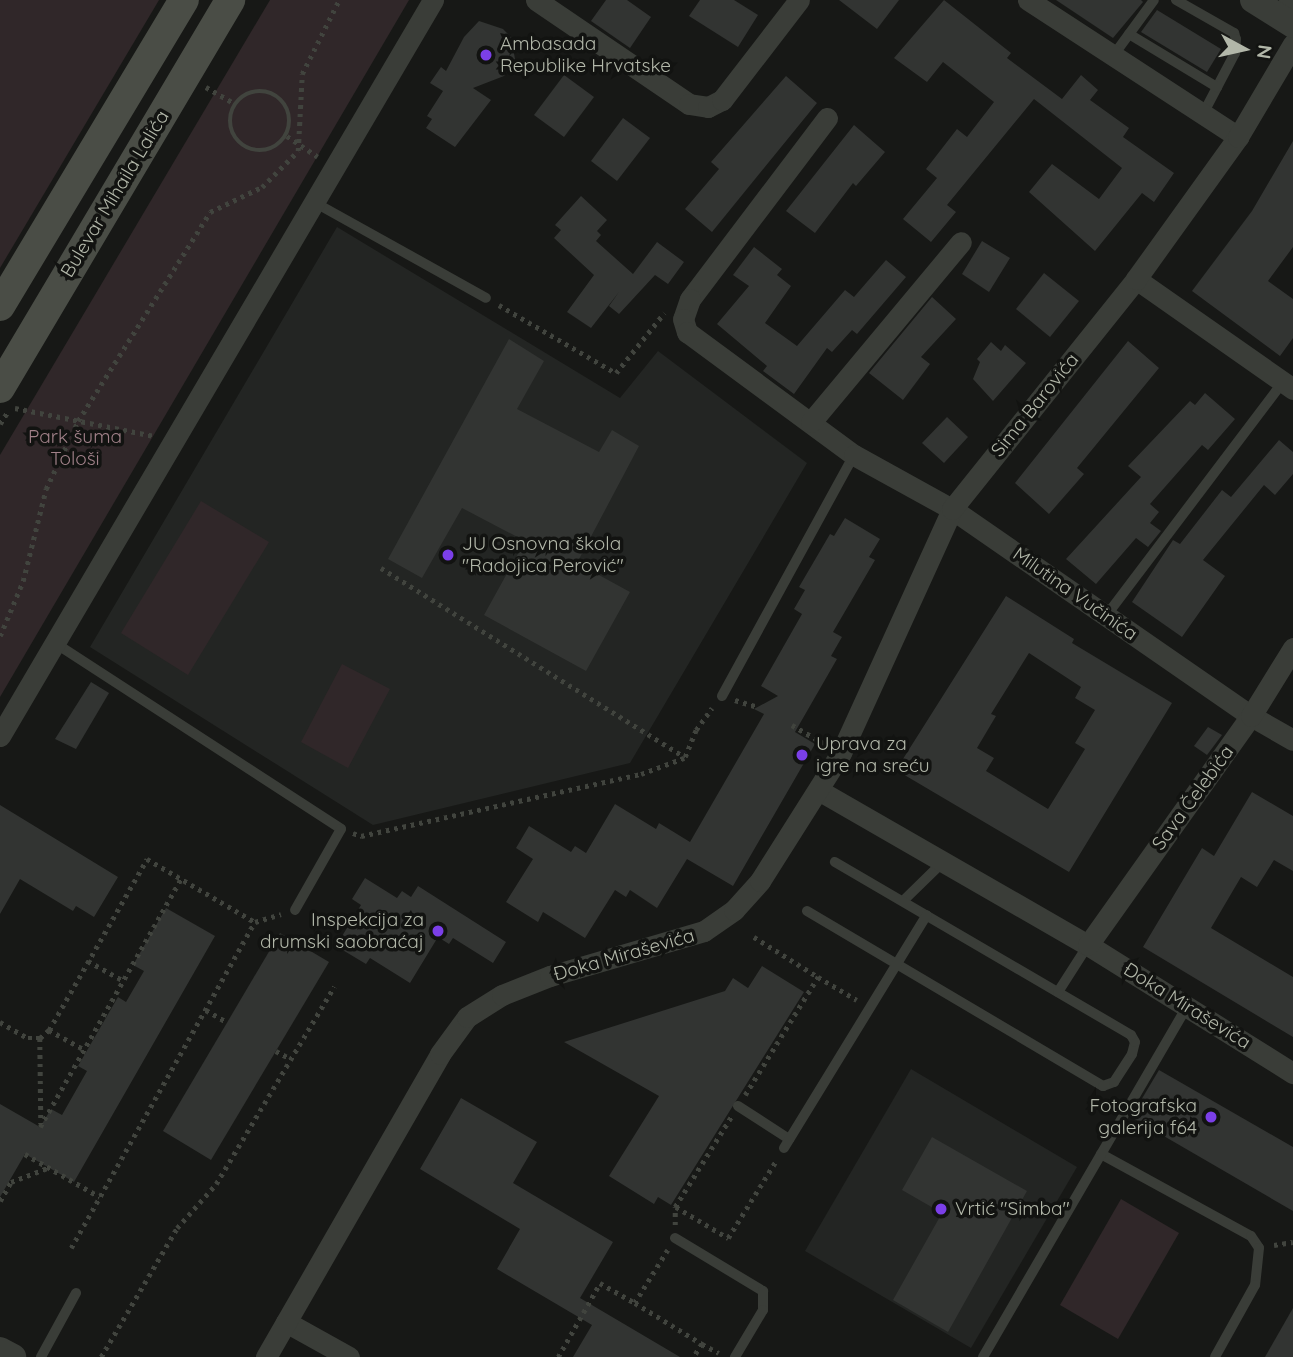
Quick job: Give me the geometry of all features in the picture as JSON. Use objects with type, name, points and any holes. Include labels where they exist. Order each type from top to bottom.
[{"type":"main road","points":[[0,306],[184,0]]},
{"type":"main road","name":"Bulevar Mihaila Lalića","points":[[1,396],[230,0]]},
{"type":"street","points":[[0,736],[432,0]]},
{"type":"street","points":[[536,0],[689,104],[708,107],[722,100],[799,0]]},
{"type":"street","points":[[1028,0],[1238,137]]},
{"type":"street","points":[[1253,0],[1288,14]]},
{"type":"street","name":"Sima Barovića","points":[[820,791],[841,753],[952,509],[1136,279],[1238,137],[1293,44]]},
{"type":"street","points":[[690,299],[827,118]]},
{"type":"street","points":[[811,422],[961,242]]},
{"type":"street","points":[[1136,279],[1288,385]]},
{"type":"street","name":"Milutina Vučinića","points":[[690,299],[683,319],[699,345],[854,455],[952,509],[1251,716],[1293,740]]},
{"type":"street","name":"Sava Čelebića","points":[[1088,945],[1251,716],[1293,648]]},
{"type":"street","name":"Đoka Miraševića","points":[[266,1357],[440,1054],[467,1017],[502,995],[550,976],[704,932],[734,910],[760,881],[820,791],[1088,945],[1293,1073]]},
{"type":"street","points":[[286,1322],[349,1357]]},
{"type":"street","points":[[0,1350],[13,1357]]},
{"type":"lane","points":[[1114,56],[1154,0]]},
{"type":"lane","points":[[1176,0],[1234,33],[1235,53],[1203,114]]},
{"type":"lane","points":[[1129,34],[1217,87]]},
{"type":"lane","points":[[312,201],[486,298]]},
{"type":"lane","points":[[1106,615],[1288,385]]},
{"type":"lane","points":[[722,696],[854,455]]},
{"type":"lane","points":[[55,643],[341,829],[296,910]]},
{"type":"lane","points":[[807,911],[1103,1086],[1109,1085],[1132,1054],[1135,1038],[835,862]]},
{"type":"lane","points":[[903,901],[943,862]]},
{"type":"lane","points":[[737,1106],[787,1143],[927,915]]},
{"type":"lane","points":[[1058,992],[1088,945]]},
{"type":"lane","points":[[982,1357],[1187,1006]]},
{"type":"lane","points":[[1101,1154],[1251,1236],[1259,1248],[1255,1285],[1215,1357]]},
{"type":"lane","points":[[675,1238],[763,1291],[763,1310],[735,1357]]},
{"type":"lane","points":[[41,1357],[76,1293]]},
{"type":"path","points":[[0,636],[23,581],[46,489],[78,421],[210,212],[262,187],[298,150],[302,75],[339,0]]},
{"type":"path","points":[[200,83],[235,104]]},
{"type":"path","points":[[257,90],[276,95],[289,110],[287,136],[268,151],[240,144],[230,127],[235,104],[257,90]]},
{"type":"path","points":[[287,136],[321,159]]},
{"type":"path","points":[[486,298],[616,373],[657,317],[690,299]]},
{"type":"path","points":[[1,396],[78,421],[175,441]]},
{"type":"path","points":[[381,568],[685,757]]},
{"type":"path","points":[[341,829],[361,836],[641,774],[685,757],[696,730],[722,696],[758,707]]},
{"type":"path","points":[[792,726],[841,753]]},
{"type":"path","points":[[0,1022],[29,1038],[40,1038],[49,1030],[147,859],[255,922]]},
{"type":"path","points":[[40,1038],[41,1127],[181,880]]},
{"type":"path","points":[[71,1248],[255,922],[296,910]]},
{"type":"path","points":[[754,937],[870,1008]]},
{"type":"path","points":[[88,961],[124,981]]},
{"type":"path","points":[[787,1143],[728,1238],[675,1207],[818,977]]},
{"type":"path","points":[[101,1357],[177,1228],[216,1184],[334,987]]},
{"type":"path","points":[[206,1010],[227,1022]]},
{"type":"path","points":[[49,1030],[85,1050]]},
{"type":"path","points":[[276,1051],[290,1059]]},
{"type":"path","points":[[25,1154],[100,1197]]},
{"type":"path","points":[[0,1201],[11,1182],[49,1167]]},
{"type":"path","points":[[635,1303],[675,1238]]},
{"type":"path","points":[[558,1357],[600,1283],[726,1357]]},
{"type":"path","points":[[694,1357],[702,1344]]},
{"type":"shaded area","name":"JU Osnovna škola \"Radojica Perović\"","points":[[337,227],[620,398],[658,351],[807,463],[630,763],[373,825],[90,647]]},
{"type":"shaded area","name":"Vrtić \"Simba\"","points":[[911,1069],[1077,1167],[971,1348],[805,1251]]},
{"type":"green space","points":[[0,0],[159,0],[0,268]]},
{"type":"green space","name":"Park šuma Tološi","points":[[270,0],[409,0],[0,697],[0,455]]},
{"type":"green space","points":[[201,501],[269,542],[188,675],[121,633]]},
{"type":"green space","points":[[342,664],[390,689],[348,768],[301,742]]},
{"type":"green space","points":[[1121,1199],[1179,1233],[1118,1339],[1060,1305]]},
{"type":"building","points":[[606,0],[627,0],[651,17],[630,48],[591,21]]},
{"type":"building","points":[[700,0],[734,0],[758,15],[738,47],[689,16]]},
{"type":"building","points":[[839,0],[899,0],[877,29]]},
{"type":"building","points":[[944,0],[1011,53],[1007,58],[1062,99],[1081,75],[1098,90],[1090,100],[1129,128],[1123,137],[1174,173],[1154,202],[1142,193],[1095,251],[1029,192],[1052,164],[1099,199],[1122,168],[1034,99],[947,205],[956,212],[931,242],[903,219],[937,178],[926,169],[957,129],[967,137],[994,102],[943,62],[927,82],[894,58]]},
{"type":"building","points":[[1056,0],[1141,0],[1143,2],[1113,38]]},
{"type":"building","points":[[1157,10],[1221,49],[1207,72],[1141,32]]},
{"type":"building","points":[[479,21],[503,29],[511,37],[515,59],[504,76],[473,88],[491,100],[455,147],[426,128],[432,119],[427,116],[443,91],[430,83],[441,67],[446,71],[464,37]]},
{"type":"building","points":[[564,75],[594,97],[564,137],[534,115]]},
{"type":"building","points":[[786,76],[817,103],[712,232],[685,209],[719,169],[711,162]]},
{"type":"building","points":[[623,118],[650,138],[617,181],[591,161]]},
{"type":"building","points":[[854,125],[885,152],[856,186],[853,183],[815,233],[786,211]]},
{"type":"building","points":[[1293,141],[1293,247],[1268,281],[1293,299],[1293,338],[1280,356],[1192,291],[1252,211]]},
{"type":"building","points":[[581,196],[607,220],[597,231],[601,235],[596,241],[633,274],[657,242],[684,262],[668,284],[655,275],[619,314],[609,306],[619,292],[591,328],[567,312],[594,275],[554,238],[561,230],[555,225]]},
{"type":"building","points":[[982,241],[1010,258],[989,292],[962,274]]},
{"type":"building","points":[[754,247],[782,269],[777,275],[791,286],[765,323],[797,346],[845,290],[854,297],[886,260],[906,277],[857,334],[852,330],[832,352],[827,348],[794,394],[763,371],[767,366],[717,324],[749,286],[733,275]]},
{"type":"building","points":[[1044,273],[1079,301],[1050,337],[1016,309]]},
{"type":"building","points":[[932,297],[956,319],[921,357],[930,364],[903,400],[869,373]]},
{"type":"building","points":[[509,339],[544,361],[517,409],[599,452],[612,430],[639,446],[577,563],[630,592],[586,671],[484,615],[525,541],[462,508],[422,578],[388,559]]},
{"type":"building","points":[[1128,341],[1159,368],[1077,468],[1084,474],[1049,514],[1015,483]]},
{"type":"building","points":[[991,342],[1001,351],[1005,345],[1026,363],[993,401],[973,379],[980,362],[977,359]]},
{"type":"building","points":[[1205,393],[1235,419],[1208,450],[1202,445],[1150,504],[1159,512],[1150,523],[1161,531],[1148,547],[1136,538],[1096,584],[1066,559],[1141,477],[1128,466],[1190,401],[1195,405]]},
{"type":"building","points":[[947,417],[968,437],[944,463],[922,443]]},
{"type":"building","points":[[1279,440],[1293,452],[1293,474],[1275,495],[1264,485],[1203,560],[1225,576],[1182,637],[1132,602],[1173,540],[1180,544],[1222,490],[1231,497]]},
{"type":"building","points":[[845,518],[880,539],[869,557],[875,560],[833,632],[842,637],[831,656],[837,659],[795,732],[815,744],[733,886],[687,859],[657,908],[630,890],[626,897],[615,890],[585,938],[543,912],[538,922],[506,902],[533,859],[516,848],[529,826],[571,852],[575,846],[586,853],[615,804],[656,829],[659,823],[690,842],[764,714],[754,709],[778,696],[761,686],[802,614],[794,609],[805,590],[799,587],[830,534],[834,536]]},
{"type":"building","points":[[1006,596],[1074,639],[1072,643],[1172,703],[1069,872],[896,770]],"holes":[[[1029,653],[1081,687],[1075,698],[1095,710],[1075,743],[1085,749],[1048,809],[986,771],[994,758],[977,748],[996,716],[991,714]]]},
{"type":"building","points":[[91,682],[109,693],[76,749],[55,739]]},
{"type":"building","points":[[1208,727],[1222,735],[1207,755],[1194,746]]},
{"type":"building","points":[[1252,792],[1293,816],[1293,871],[1274,860],[1257,887],[1241,877],[1211,928],[1293,977],[1293,1037],[1143,947],[1202,848],[1214,856]]},
{"type":"building","points":[[0,805],[118,877],[94,917],[76,906],[73,911],[20,879],[0,914]]},
{"type":"building","points":[[365,878],[397,898],[402,891],[411,897],[418,886],[506,942],[493,963],[453,938],[449,944],[438,937],[410,983],[370,958],[366,964],[336,946],[361,905],[352,899]]},
{"type":"building","points":[[166,908],[215,936],[74,1182],[25,1154],[0,1197],[0,1104],[40,1127],[51,1109],[62,1115],[87,1071],[78,1066],[118,997],[126,1002],[144,971],[133,965]]},
{"type":"building","points":[[280,933],[329,962],[211,1160],[163,1131]]},
{"type":"building","points":[[762,966],[804,992],[671,1205],[658,1197],[654,1204],[609,1176],[659,1096],[564,1042],[725,991],[733,978],[748,988]]},
{"type":"building","points":[[1159,1070],[1293,1147],[1293,1211],[1131,1117]]},
{"type":"building","points":[[461,1098],[537,1142],[513,1183],[613,1242],[580,1298],[680,1357],[573,1357],[592,1325],[497,1269],[520,1229],[420,1169]]},
{"type":"building","points":[[932,1137],[1027,1191],[948,1332],[893,1300],[942,1213],[902,1190]]},
{"type":"building","points":[[1293,1308],[1293,1357],[1265,1357]]},
{"type":"place","name":"Ambasada Republike Hrvatske","points":[[486,55]]},
{"type":"place","name":"JU Osnovna škola \"Radojica Perović\"","points":[[448,555]]},
{"type":"place","name":"Uprava za igre na sreću","points":[[802,755]]},
{"type":"place","name":"Inspekcija za drumski saobraćaj","points":[[438,931]]},
{"type":"place","name":"Fotografska galerija f64","points":[[1211,1117]]},
{"type":"place","name":"Vrtić \"Simba\"","points":[[941,1209]]}]
